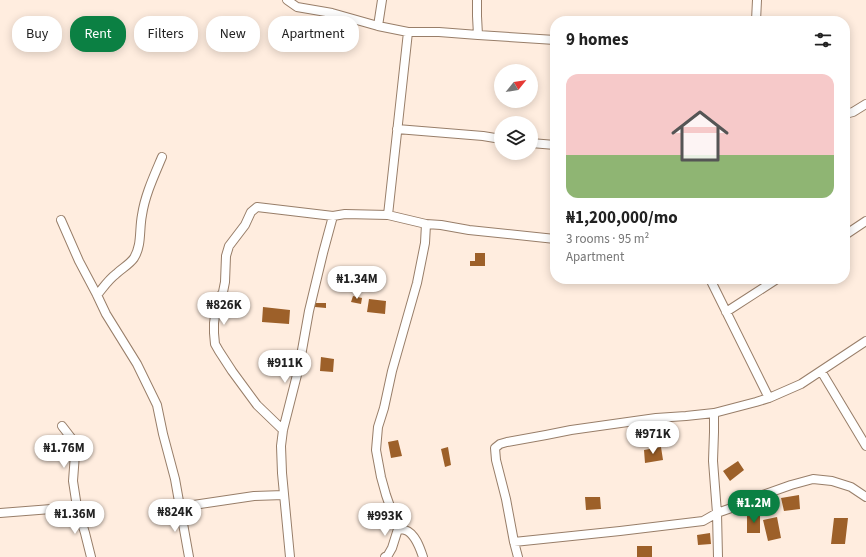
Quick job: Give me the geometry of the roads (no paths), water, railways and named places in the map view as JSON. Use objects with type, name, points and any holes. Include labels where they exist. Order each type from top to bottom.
[{"type":"street","points":[[287,0],[297,7],[332,13],[378,26],[408,32],[439,32],[550,40]]},
{"type":"street","points":[[378,26],[382,0]]},
{"type":"street","points":[[478,0],[478,35]]},
{"type":"street","points":[[756,16],[757,0]]},
{"type":"street","points":[[388,215],[408,32]]},
{"type":"street","points":[[850,113],[866,104]]},
{"type":"street","points":[[397,129],[494,138]]},
{"type":"street","points":[[538,143],[550,144]]},
{"type":"street","points":[[97,295],[106,283],[128,265],[138,250],[145,201],[162,157]]},
{"type":"street","points":[[283,430],[257,405],[232,371],[218,351],[214,334],[217,302],[223,292],[226,282],[226,256],[229,246],[245,225],[251,212],[257,207],[333,216],[345,214],[388,215],[426,224],[550,239]]},
{"type":"street","points":[[290,557],[282,473],[281,446],[283,430],[299,367],[309,311],[333,216]]},
{"type":"street","points":[[61,220],[106,314],[138,364],[157,406],[176,480],[189,557]]},
{"type":"street","points":[[850,232],[866,221]]},
{"type":"street","points":[[385,557],[388,556],[392,548],[398,529],[381,477],[376,450],[378,427],[417,283],[425,243],[426,224]]},
{"type":"street","points":[[712,284],[769,398]]},
{"type":"street","points":[[726,312],[769,284]]},
{"type":"street","points":[[518,557],[496,460],[496,448],[500,444],[571,430],[656,418],[714,413],[769,398],[801,384],[866,341]]},
{"type":"street","points":[[821,371],[866,446]]},
{"type":"street","points":[[714,413],[713,461],[717,513],[718,557]]},
{"type":"street","points":[[62,426],[72,439],[75,454],[73,481],[77,507],[91,557]]},
{"type":"street","points":[[514,542],[703,522],[717,513],[740,505],[756,497],[813,478],[832,481],[851,487],[866,497]]},
{"type":"street","points":[[180,506],[254,496],[284,494]]},
{"type":"street","points":[[0,512],[77,507]]},
{"type":"street","points":[[398,529],[405,530],[411,534],[421,550],[423,557]]}]
